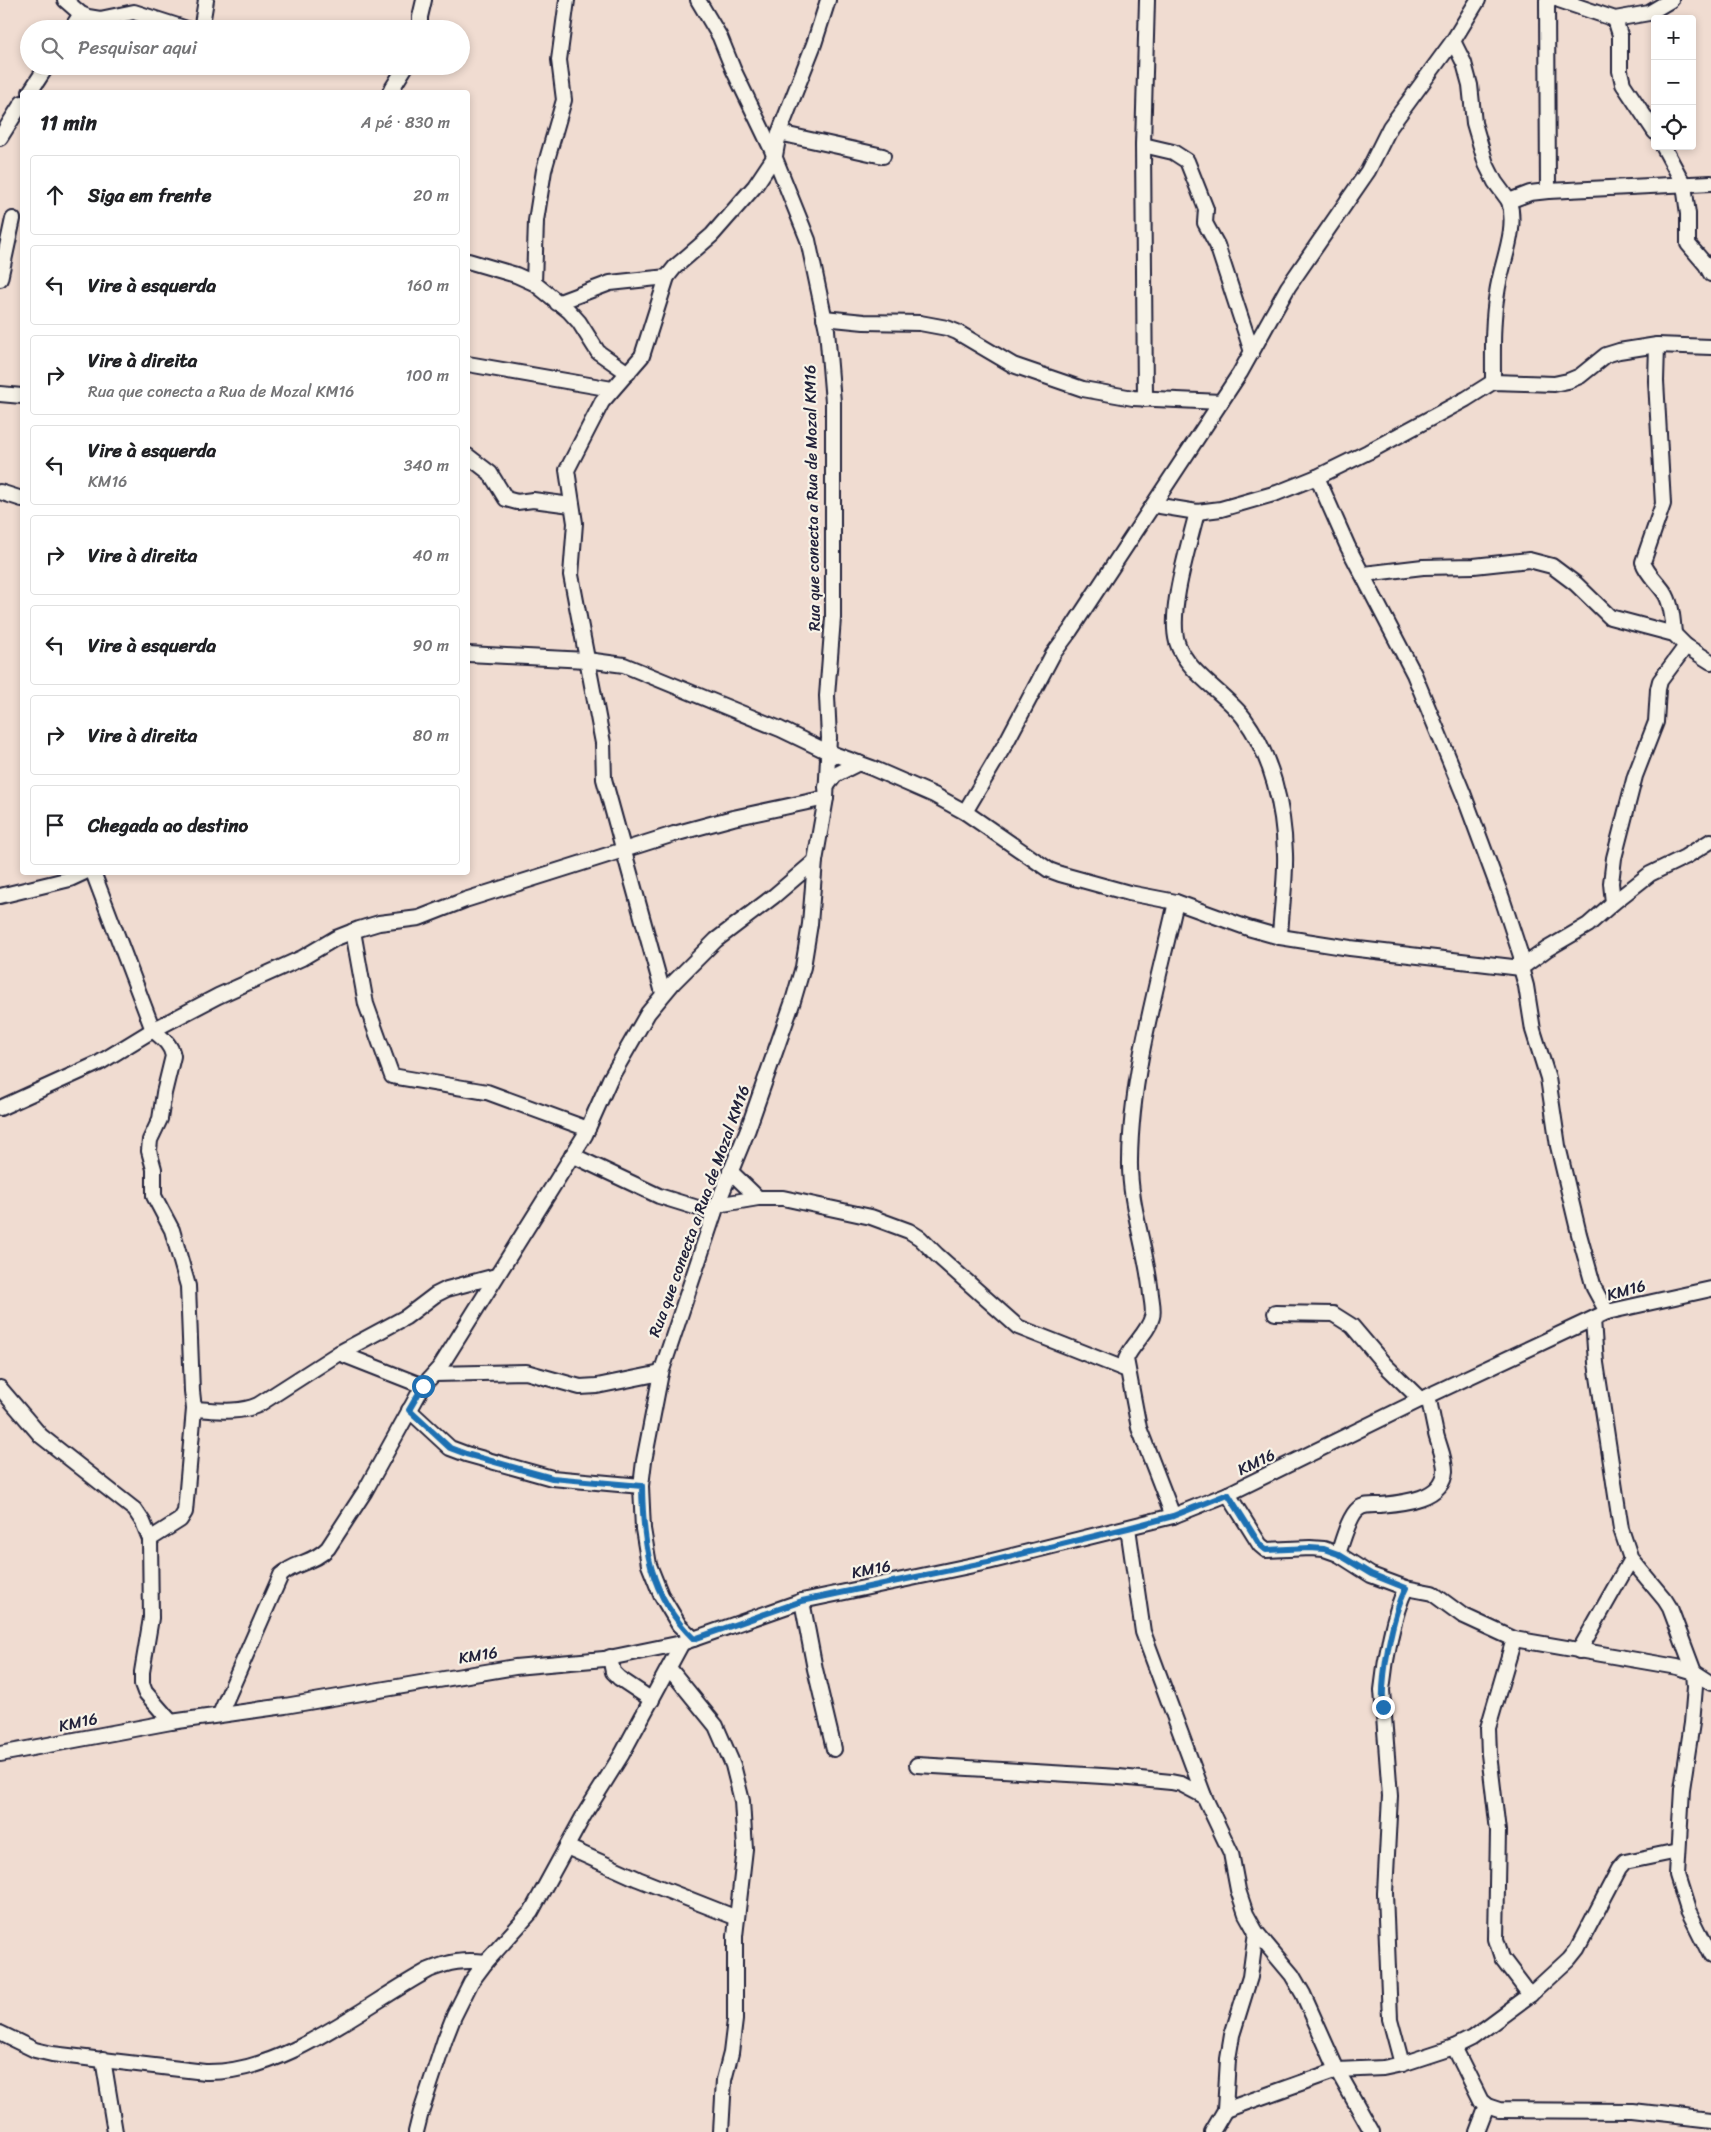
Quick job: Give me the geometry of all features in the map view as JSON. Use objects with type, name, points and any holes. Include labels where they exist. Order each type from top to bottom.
[{"type":"street","points":[[65,0],[81,14],[100,18],[134,12],[159,20]]},
{"type":"street","points":[[203,20],[206,0]]},
{"type":"street","points":[[420,20],[424,0]]},
{"type":"street","points":[[534,283],[536,221],[544,170],[564,100],[558,60],[567,0]]},
{"type":"street","name":"Rua que conecta a Rua de Mozal KM16","points":[[688,1641],[661,1595],[650,1565],[642,1529],[644,1461],[661,1373],[716,1209],[748,1129],[803,967],[810,924],[815,861],[826,792],[828,696],[833,618],[833,402],[824,318],[808,240],[775,156],[733,69],[720,37],[698,0]]},
{"type":"street","points":[[663,993],[604,779],[603,743],[571,575],[576,523],[571,505],[566,470],[602,402],[642,356],[667,277],[675,267],[712,236],[754,186],[775,156],[780,133],[814,44],[828,0]]},
{"type":"street","points":[[1145,398],[1143,144],[1147,0]]},
{"type":"street","points":[[965,812],[1007,742],[1053,654],[1221,402],[1288,288],[1368,171],[1390,127],[1453,41],[1478,0]]},
{"type":"street","points":[[1547,0],[1548,191]]},
{"type":"street","points":[[1559,0],[1616,19],[1649,13],[1671,0]]},
{"type":"street","points":[[77,20],[81,14]]},
{"type":"street","points":[[1616,19],[1620,35],[1620,71],[1624,84],[1651,126]]},
{"type":"street","points":[[1453,41],[1464,63],[1470,85],[1474,123],[1486,164],[1495,182],[1509,201],[1512,222],[1497,292],[1493,382]]},
{"type":"street","points":[[31,90],[41,75]]},
{"type":"street","points":[[391,90],[400,75]]},
{"type":"street","points":[[0,138],[20,106]]},
{"type":"street","points":[[780,133],[883,156]]},
{"type":"street","points":[[1143,144],[1173,152],[1188,161],[1206,209],[1205,222],[1216,245],[1252,352]]},
{"type":"street","points":[[1665,150],[1684,185],[1688,214],[1688,244],[1706,265],[1711,274]]},
{"type":"street","points":[[1509,201],[1530,193],[1548,191],[1711,183]]},
{"type":"street","points":[[0,279],[12,218]]},
{"type":"street","points":[[470,262],[516,275],[534,283],[569,311],[579,322],[598,352],[628,373]]},
{"type":"street","points":[[557,303],[610,284],[667,277]]},
{"type":"street","points":[[824,318],[864,322],[920,323],[946,328],[958,332],[1013,364],[1083,389],[1145,398],[1221,402]]},
{"type":"street","points":[[1657,345],[1656,381],[1663,504],[1643,562],[1644,568],[1666,596],[1672,616],[1674,634]]},
{"type":"street","points":[[1154,505],[1197,512],[1221,509],[1277,493],[1317,477],[1466,399],[1493,382],[1539,385],[1568,382],[1580,376],[1606,355],[1657,345],[1711,347]]},
{"type":"street","points":[[470,364],[612,389]]},
{"type":"street","points":[[0,394],[20,396]]},
{"type":"street","points":[[470,458],[490,473],[506,499],[517,502],[533,500],[571,505]]},
{"type":"street","points":[[1317,477],[1348,547],[1364,574],[1414,674],[1459,783],[1502,898],[1521,956],[1521,968],[1533,1030],[1548,1078],[1558,1146],[1572,1208],[1594,1288],[1607,1312]]},
{"type":"street","points":[[0,492],[20,498]]},
{"type":"street","points":[[1197,512],[1182,575],[1175,616],[1177,640],[1182,653],[1192,666],[1244,718],[1262,748],[1282,818],[1286,856],[1280,938]]},
{"type":"street","points":[[1364,574],[1423,567],[1474,566],[1529,560],[1552,566],[1576,584],[1610,617],[1674,634],[1686,646],[1711,662]]},
{"type":"street","points":[[1613,903],[1611,882],[1614,858],[1635,776],[1656,722],[1660,681],[1686,646]]},
{"type":"street","points":[[470,654],[587,660],[624,665],[780,729],[828,752],[859,763],[934,796],[965,812],[1049,870],[1129,893],[1176,902],[1280,938],[1521,968],[1547,949],[1588,925],[1650,874],[1685,857],[1711,841]]},
{"type":"street","points":[[0,1108],[99,1063],[153,1030],[218,996],[302,958],[336,938],[353,931],[379,924],[419,918],[465,900],[624,850],[826,792],[836,775],[859,763]]},
{"type":"street","points":[[220,1714],[281,1575],[287,1569],[320,1557],[328,1548],[365,1491],[423,1386],[434,1374],[473,1316],[588,1129],[610,1079],[648,1013],[663,993],[716,940],[774,896],[815,861]]},
{"type":"street","points":[[0,896],[70,879],[79,875]]},
{"type":"street","points":[[94,875],[153,1030],[166,1041],[172,1050],[173,1056],[164,1092],[160,1119],[149,1146],[149,1155],[154,1169],[154,1196],[172,1230],[188,1286],[194,1409],[185,1512],[180,1520],[150,1539]]},
{"type":"street","points":[[1173,1516],[1139,1428],[1126,1359],[1130,1350],[1150,1324],[1153,1315],[1150,1278],[1132,1196],[1130,1161],[1132,1118],[1140,1059],[1176,902]]},
{"type":"street","points":[[353,931],[366,1004],[392,1076],[487,1092],[588,1129]]},
{"type":"street","points":[[572,1155],[659,1196],[716,1209],[758,1198],[783,1198],[852,1212],[909,1231],[920,1238],[937,1256],[1018,1326],[1127,1370]]},
{"type":"street","points":[[730,1171],[758,1198]]},
{"type":"street","points":[[194,1409],[245,1410],[258,1405],[339,1353],[406,1317],[435,1295],[448,1289],[496,1276]]},
{"type":"street","name":"KM16","points":[[0,1754],[170,1722],[285,1706],[515,1667],[610,1657],[688,1641],[802,1601],[988,1562],[1173,1516],[1228,1494],[1607,1312],[1695,1291],[1711,1289]]},
{"type":"street","points":[[1275,1313],[1333,1314],[1352,1326],[1385,1365],[1425,1398],[1443,1456],[1445,1472],[1435,1492],[1414,1500],[1367,1505],[1358,1510],[1352,1518],[1338,1554]]},
{"type":"street","points":[[1593,1319],[1596,1363],[1621,1529],[1631,1559],[1665,1600],[1705,1677],[1694,1706],[1682,1789],[1676,1864],[1679,1884],[1688,1910],[1711,1956]]},
{"type":"street","points":[[339,1353],[423,1386]]},
{"type":"street","points":[[434,1374],[526,1372],[580,1387],[597,1386],[661,1373]]},
{"type":"street","points":[[0,1388],[41,1436],[135,1510],[143,1522],[150,1539],[151,1618],[142,1672],[142,1684],[145,1692],[170,1722]]},
{"type":"street","points":[[409,1410],[450,1448],[466,1454],[552,1478],[642,1486]]},
{"type":"street","points":[[1228,1494],[1260,1545],[1266,1550],[1324,1549],[1338,1554],[1371,1574],[1406,1588],[1432,1593],[1462,1615],[1514,1639],[1677,1667],[1705,1677]]},
{"type":"street","points":[[1128,1528],[1142,1632],[1204,1796],[1231,1853],[1238,1890],[1246,1914],[1256,1932],[1292,1975],[1303,1994],[1337,2070],[1372,2132]]},
{"type":"street","points":[[1579,1651],[1631,1559]]},
{"type":"street","points":[[1402,2064],[1390,2019],[1385,1893],[1390,1796],[1382,1690],[1400,1601],[1406,1588]]},
{"type":"street","points":[[802,1601],[815,1670],[834,1749]]},
{"type":"street","points":[[1514,1639],[1488,1728],[1489,1754],[1498,1831],[1496,1939],[1502,1958],[1530,1995]]},
{"type":"street","points":[[416,2132],[420,2112],[454,2016],[471,1982],[486,1962],[531,1912],[584,1815],[622,1754],[669,1668],[688,1641]]},
{"type":"street","points":[[610,1657],[613,1672],[652,1700]]},
{"type":"street","points":[[669,1668],[716,1726],[733,1765],[742,1801],[745,1832],[734,1966],[734,2020],[731,2052],[724,2080],[721,2132]]},
{"type":"street","points":[[918,1765],[1119,1777],[1171,1782],[1180,1784],[1204,1796]]},
{"type":"street","points":[[568,1847],[638,1879],[737,1918]]},
{"type":"street","points":[[1225,2110],[1337,2070],[1383,2068],[1402,2064],[1454,2047],[1472,2038],[1530,1995],[1569,1959],[1577,1949],[1625,1862],[1678,1851]]},
{"type":"street","points":[[1212,2132],[1225,2110],[1229,2053],[1250,1977],[1256,1932]]},
{"type":"street","points":[[0,2032],[35,2050],[205,2072],[224,2072],[282,2056],[429,1970],[455,1961],[486,1962]]},
{"type":"street","points":[[1454,2047],[1481,2101],[1487,2106],[1499,2110],[1632,2111],[1711,2120]]},
{"type":"street","points":[[103,2059],[116,2132]]},
{"type":"street","points":[[1477,2132],[1487,2106]]},
{"type":"route","points":[[423,1386],[409,1410],[450,1448],[552,1478],[642,1486],[642,1529],[650,1565],[661,1595],[678,1624],[694,1639],[802,1601],[918,1578],[1128,1528],[1173,1516],[1228,1494],[1260,1545],[1266,1550],[1324,1549],[1338,1554],[1371,1574],[1406,1588],[1400,1601],[1384,1674],[1382,1690],[1383,1707]]}]
